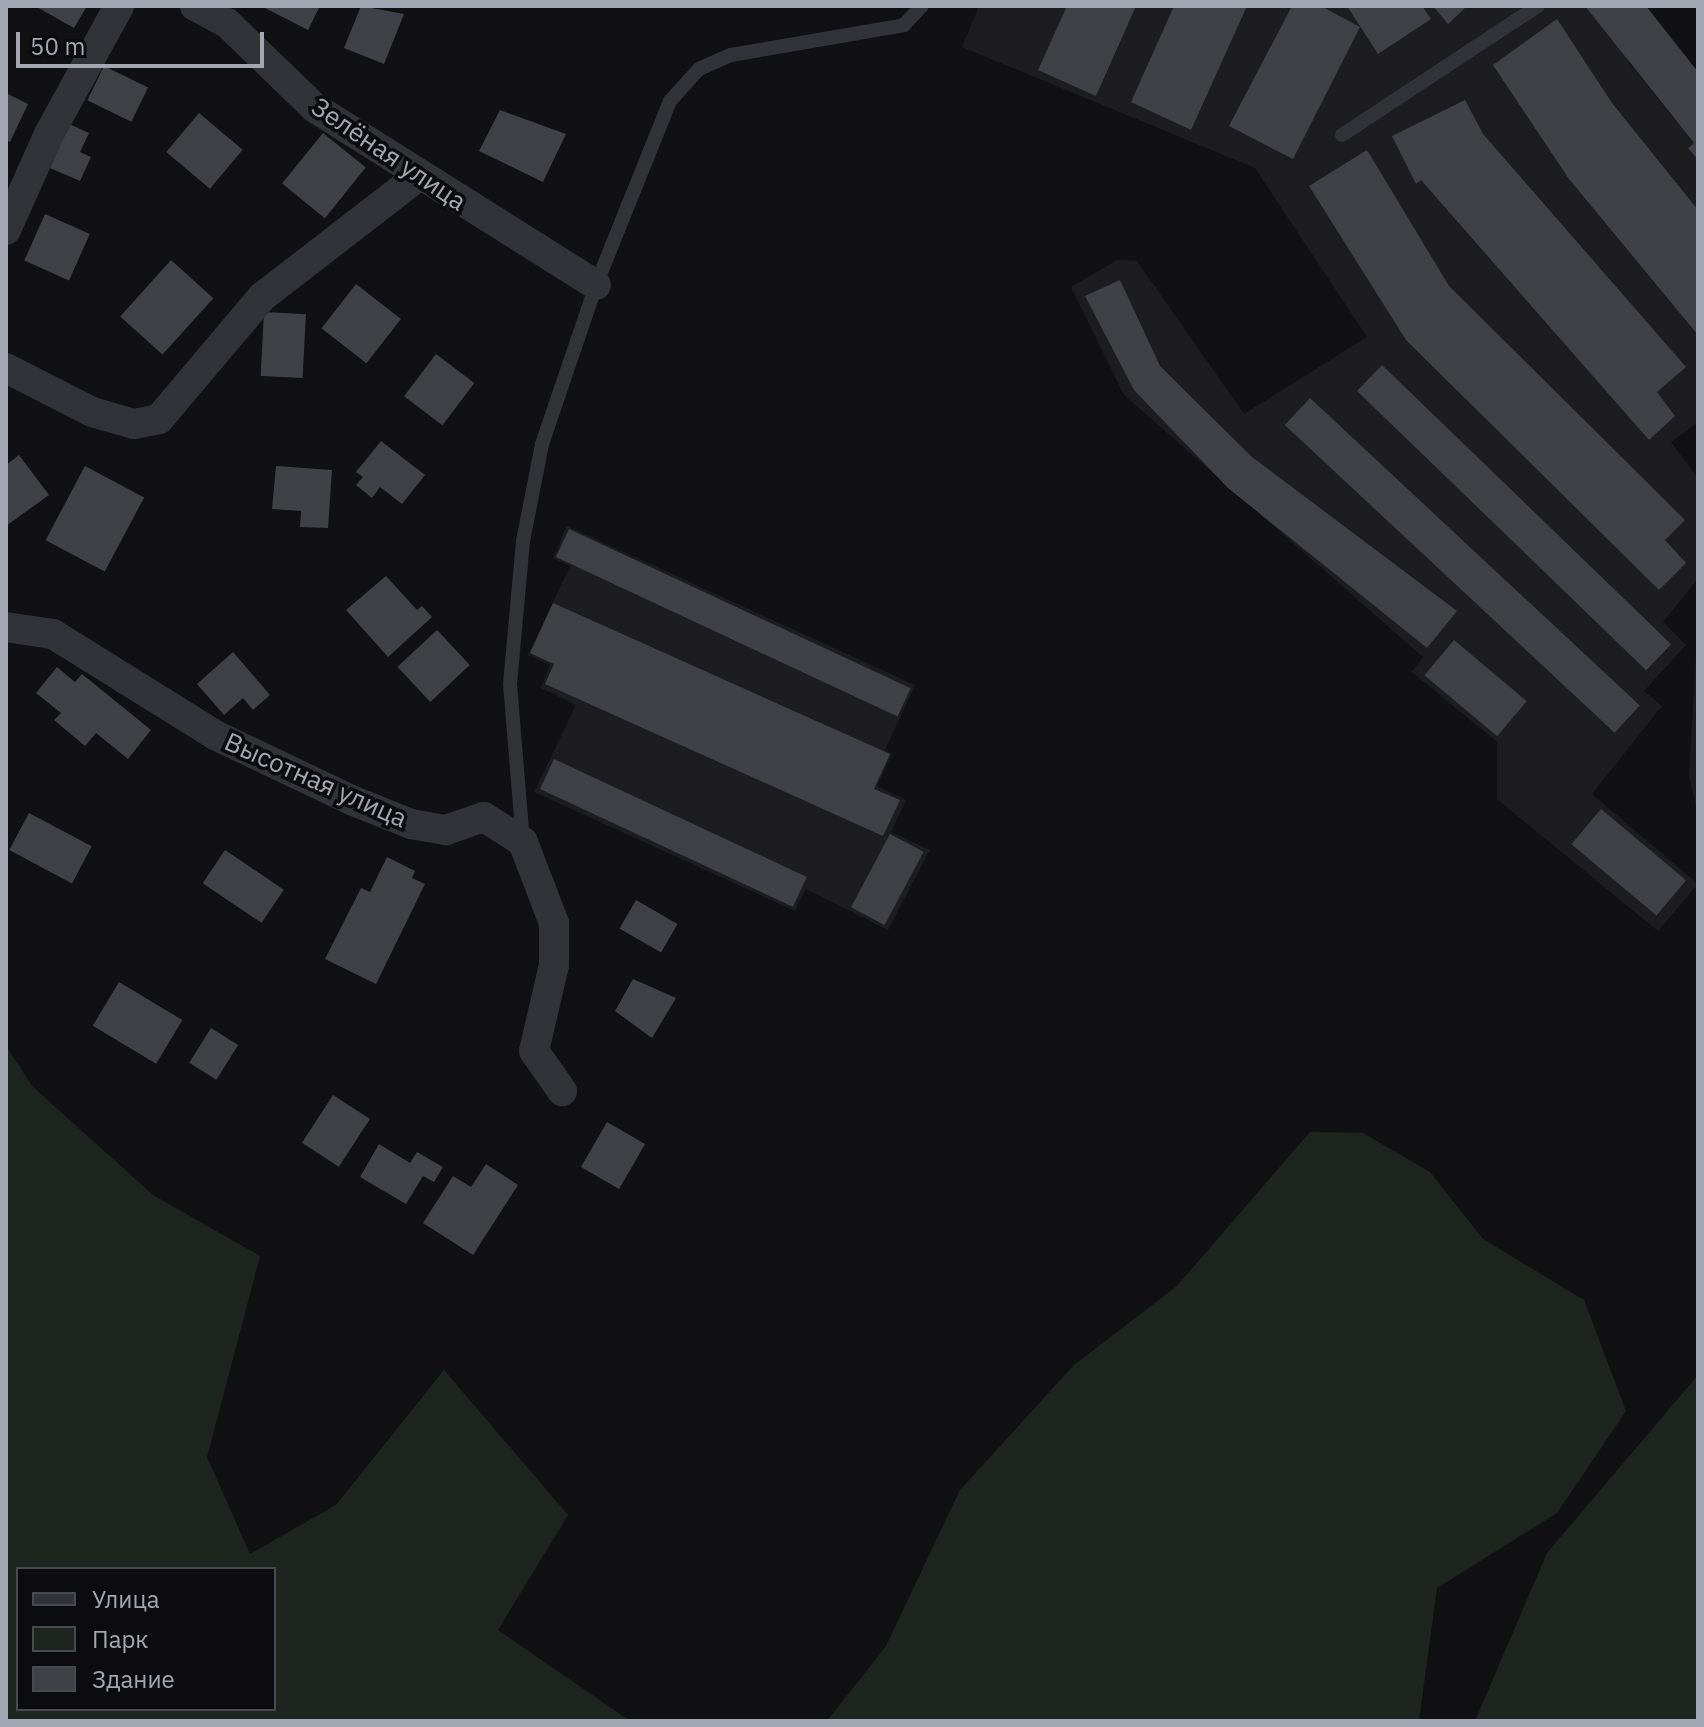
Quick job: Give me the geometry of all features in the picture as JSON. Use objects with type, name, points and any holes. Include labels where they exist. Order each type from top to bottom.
[{"type":"street","points":[[6,230],[49,134],[119,6]]},
{"type":"street","name":"Зелёная улица","points":[[195,6],[227,23],[315,108],[417,177],[596,285]]},
{"type":"street","points":[[6,368],[92,412],[134,424],[159,419],[262,297],[417,177]]},
{"type":"street","name":"Высотная улица","points":[[6,627],[53,634],[215,735],[363,805],[411,824],[446,830],[484,817],[523,842]]},
{"type":"street","points":[[523,842],[554,923],[554,965],[534,1051],[562,1091]]},
{"type":"lane","points":[[523,842],[510,684],[523,541],[542,444],[596,285],[670,101],[699,69],[731,55],[904,25],[922,6]]},
{"type":"lane","points":[[1342,135],[1538,6]]},
{"type":"shaded area","points":[[971,6],[1646,6],[1665,31],[1628,62],[1694,143],[1688,148],[1698,160],[1698,422],[1671,442],[1698,478],[1698,561],[1696,581],[1663,622],[1686,645],[1644,691],[1662,706],[1592,794],[1698,884],[1658,931],[1497,799],[1497,742],[1412,672],[1423,657],[1124,395],[1071,287],[1117,260],[1137,261],[1244,414],[1367,337],[1255,168],[962,47],[978,9]]},
{"type":"shaded area","points":[[567,526],[915,685],[885,750],[892,754],[877,786],[906,800],[891,832],[930,850],[888,930],[806,889],[795,911],[534,792],[576,705],[541,688],[550,665],[528,655],[570,566],[553,558]]},
{"type":"shaded area","points":[[1698,618],[1698,814],[1689,777]]},
{"type":"green space","points":[[6,1046],[33,1087],[153,1195],[260,1256],[207,1457],[250,1554],[336,1505],[444,1370],[568,1515],[498,1630],[630,1721],[6,1721]]},
{"type":"green space","points":[[1310,1132],[1363,1133],[1430,1172],[1483,1239],[1584,1300],[1626,1411],[1557,1513],[1437,1588],[1419,1721],[827,1721],[886,1646],[960,1490],[1074,1365],[1177,1286]]},
{"type":"green space","points":[[1698,1375],[1698,1721],[1475,1721],[1547,1553]]},
{"type":"building","points":[[35,6],[87,6],[74,28]]},
{"type":"building","points":[[261,6],[320,6],[308,30]]},
{"type":"building","points":[[361,6],[404,14],[384,64],[344,48]]},
{"type":"building","points":[[1067,6],[1136,6],[1096,96],[1038,70]]},
{"type":"building","points":[[1174,6],[1247,6],[1191,130],[1131,102]]},
{"type":"building","points":[[1292,6],[1321,6],[1360,27],[1293,159],[1229,126]]},
{"type":"building","points":[[1347,6],[1422,6],[1431,19],[1378,54]]},
{"type":"building","points":[[1433,6],[1467,6],[1448,24]]},
{"type":"building","points":[[1585,6],[1646,6],[1698,72],[1698,160],[1688,148],[1694,143]]},
{"type":"building","points":[[1557,19],[1612,103],[1698,210],[1698,335],[1569,179],[1493,65]]},
{"type":"building","points":[[104,66],[148,87],[131,122],[87,100]]},
{"type":"building","points":[[6,93],[28,104],[10,142],[6,140]]},
{"type":"building","points":[[1465,100],[1483,134],[1686,367],[1657,392],[1675,416],[1649,440],[1421,180],[1416,184],[1392,136]]},
{"type":"building","points":[[500,110],[566,134],[543,182],[479,151]]},
{"type":"building","points":[[199,113],[243,150],[210,189],[166,152]]},
{"type":"building","points":[[69,124],[89,133],[80,152],[91,157],[80,181],[50,168]]},
{"type":"building","points":[[323,133],[366,168],[325,218],[282,184]]},
{"type":"building","points":[[1367,150],[1449,286],[1685,520],[1665,540],[1686,563],[1659,590],[1406,340],[1309,186]]},
{"type":"building","points":[[45,214],[90,234],[69,281],[24,261]]},
{"type":"building","points":[[171,260],[213,298],[163,355],[120,316]]},
{"type":"building","points":[[1120,280],[1160,366],[1252,457],[1457,611],[1427,648],[1228,488],[1134,390],[1085,296]]},
{"type":"building","points":[[356,284],[401,319],[366,363],[322,328]]},
{"type":"building","points":[[264,312],[306,314],[303,378],[261,376]]},
{"type":"building","points":[[436,354],[474,383],[442,425],[404,396]]},
{"type":"building","points":[[1382,365],[1671,644],[1646,670],[1357,391]]},
{"type":"building","points":[[1310,398],[1640,706],[1615,733],[1285,425]]},
{"type":"building","points":[[381,441],[425,475],[402,504],[380,487],[372,498],[356,485],[363,477],[356,472]]},
{"type":"building","points":[[19,455],[49,495],[6,526],[6,465]]},
{"type":"building","points":[[85,466],[144,497],[105,572],[46,540]]},
{"type":"building","points":[[276,466],[332,470],[328,528],[300,527],[301,511],[272,509]]},
{"type":"building","points":[[569,529],[911,688],[898,716],[556,557]]},
{"type":"building","points":[[386,576],[417,610],[422,606],[432,617],[388,657],[346,610]]},
{"type":"building","points":[[553,603],[890,754],[874,789],[900,800],[883,836],[545,684],[554,664],[530,653]]},
{"type":"building","points":[[437,630],[470,665],[430,702],[398,667]]},
{"type":"building","points":[[1454,640],[1527,701],[1497,736],[1424,675]]},
{"type":"building","points":[[233,652],[270,695],[253,710],[243,698],[224,715],[197,684]]},
{"type":"building","points":[[57,667],[75,682],[82,674],[151,730],[128,759],[96,733],[85,746],[54,720],[61,713],[36,693]]},
{"type":"building","points":[[554,759],[807,877],[793,907],[540,789]]},
{"type":"building","points":[[1601,809],[1686,880],[1656,916],[1571,844]]},
{"type":"building","points":[[29,813],[92,846],[72,883],[9,850]]},
{"type":"building","points":[[890,834],[924,852],[885,925],[851,907]]},
{"type":"building","points":[[225,850],[284,890],[261,923],[203,883]]},
{"type":"building","points":[[387,857],[415,871],[412,878],[425,884],[376,984],[325,959],[361,888],[370,892]]},
{"type":"building","points":[[636,900],[678,924],[661,953],[620,929]]},
{"type":"building","points":[[633,979],[676,998],[652,1038],[615,1011]]},
{"type":"building","points":[[119,982],[182,1020],[156,1064],[93,1026]]},
{"type":"building","points":[[211,1028],[238,1045],[216,1080],[189,1063]]},
{"type":"building","points":[[333,1095],[370,1119],[339,1167],[302,1143]]},
{"type":"building","points":[[607,1122],[645,1144],[619,1189],[581,1167]]},
{"type":"building","points":[[379,1144],[410,1163],[417,1152],[443,1167],[434,1182],[423,1176],[406,1204],[360,1177]]},
{"type":"building","points":[[486,1164],[518,1185],[473,1255],[423,1223],[453,1176],[471,1187]]}]
